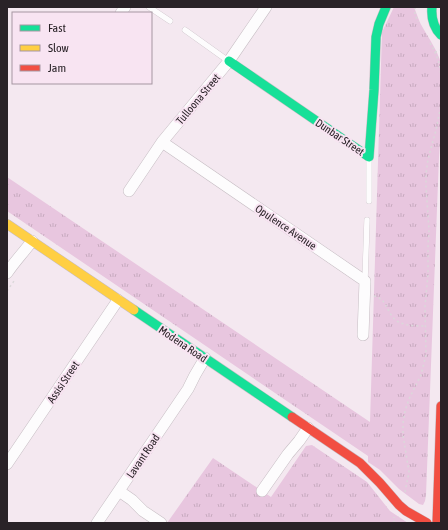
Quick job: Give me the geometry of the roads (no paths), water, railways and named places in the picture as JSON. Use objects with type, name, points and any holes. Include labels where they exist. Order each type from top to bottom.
[{"type":"street","name":"Tulloona Street","points":[[129,191],[162,142],[229,61],[266,7]]},
{"type":"street","points":[[424,7],[432,11],[432,23],[441,35]]},
{"type":"street","name":"Dunbar Street","points":[[369,157],[376,37],[379,24],[386,9]]},
{"type":"street","name":"Dunbar Street","points":[[229,61],[369,157]]},
{"type":"street","name":"Opulence Avenue","points":[[162,142],[365,281]]},
{"type":"street","name":"Modena Road","points":[[7,224],[360,464],[380,483],[393,499],[417,512],[437,519]]},
{"type":"street","points":[[12,272],[26,250],[29,239]]},
{"type":"street","points":[[363,335],[365,281]]},
{"type":"street","name":"Assisi Street","points":[[7,464],[118,300]]},
{"type":"street","name":"Lavant Road","points":[[97,523],[188,388],[199,377],[208,360]]},
{"type":"street","points":[[437,519],[440,469],[441,406]]},
{"type":"street","points":[[262,491],[299,441],[306,427]]},
{"type":"street","points":[[117,494],[132,500],[143,511],[161,523]]},
{"type":"street","name":"Modena Road","points":[[400,503],[406,511],[427,523]]},
{"type":"lane","points":[[150,7],[170,21]]},
{"type":"lane","points":[[185,30],[229,61]]},
{"type":"lane","points":[[369,157],[369,201]]},
{"type":"lane","points":[[365,281],[367,220]]}]
